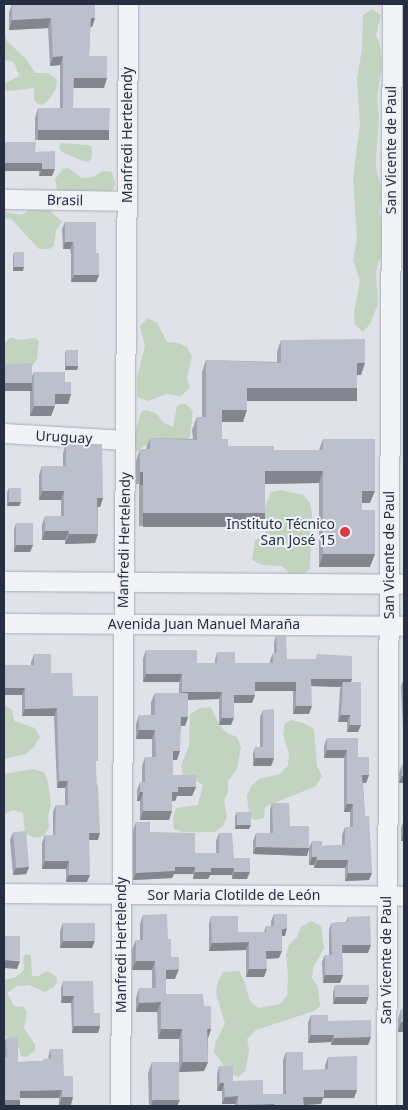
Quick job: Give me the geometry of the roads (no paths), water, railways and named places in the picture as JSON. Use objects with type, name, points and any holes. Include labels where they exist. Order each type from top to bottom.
[{"type":"street","name":"Manfredi Hertelendy","points":[[120,1106],[128,4]]},
{"type":"street","name":"San Vicente de Paul","points":[[386,1106],[396,896],[398,207],[392,4]]},
{"type":"street","name":"Brasil","points":[[4,199],[127,201]]},
{"type":"street","name":"Uruguay","points":[[4,433],[125,440]]},
{"type":"street","points":[[4,580],[397,584]]},
{"type":"street","name":"Avenida Juan Manuel Maraña","points":[[4,623],[396,626]]},
{"type":"street","name":"Sor Maria Clotilde de León","points":[[4,893],[396,896]]},
{"type":"place","name":"Instituto Técnico San José 15","points":[[345,532]]}]
